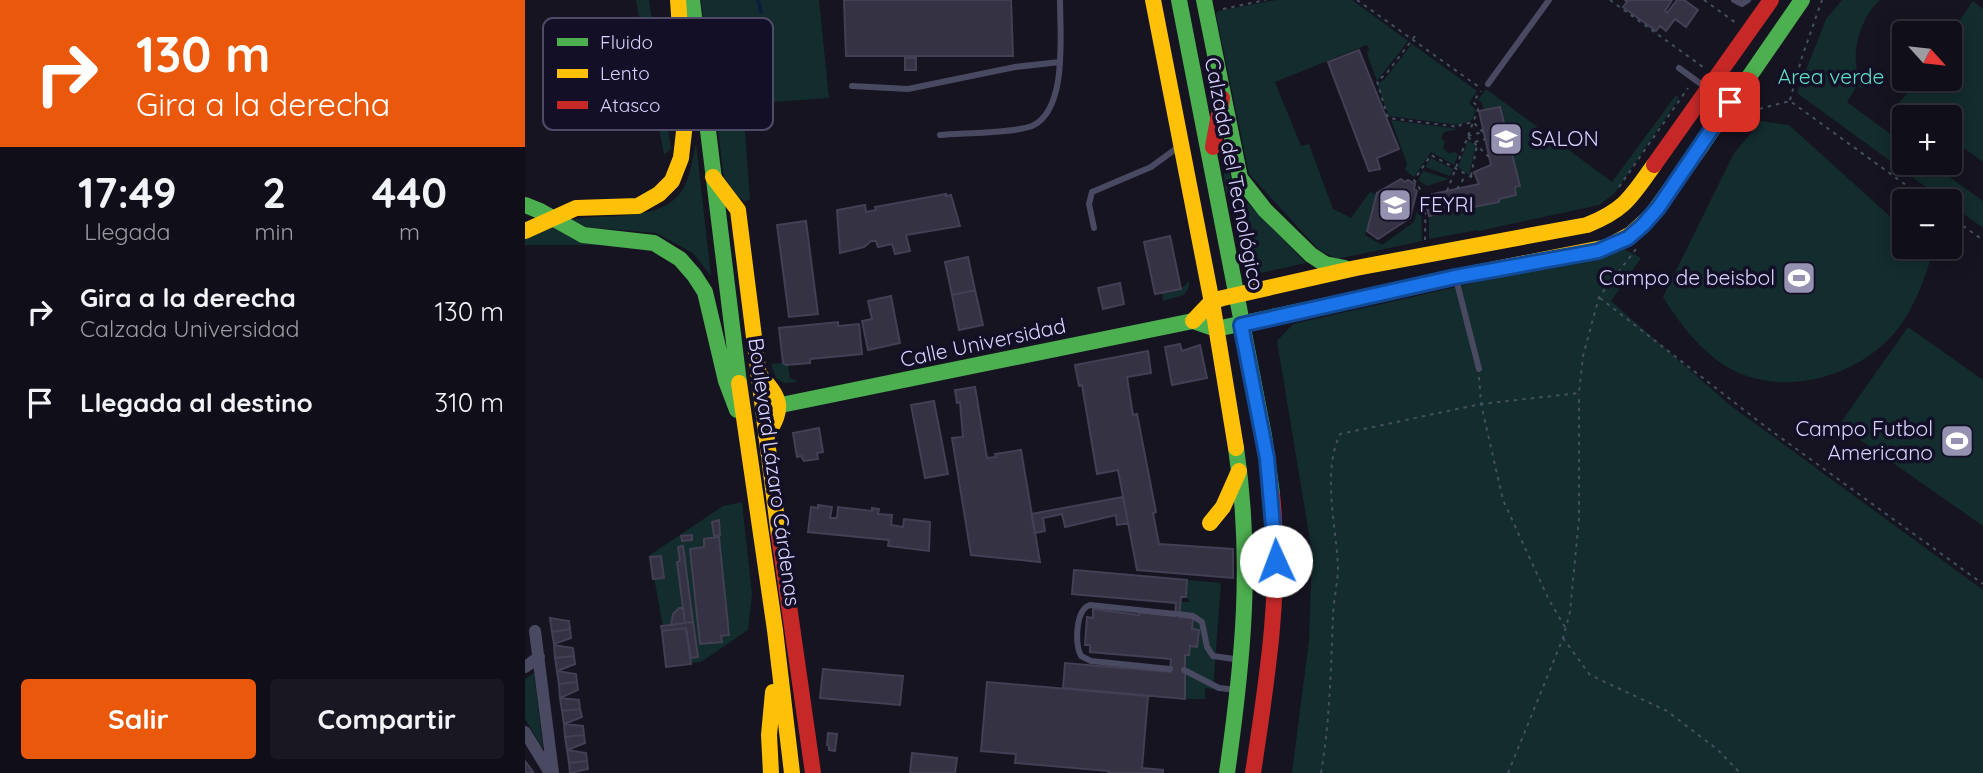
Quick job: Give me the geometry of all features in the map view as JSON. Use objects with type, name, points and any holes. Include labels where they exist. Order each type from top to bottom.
[{"type":"main road","points":[[678,0],[679,18]]},
{"type":"main road","name":"Boulevard Lázaro Cárdenas","points":[[692,0],[694,18]]},
{"type":"main road","points":[[1153,0],[1212,301],[1241,467],[1246,598],[1227,773]]},
{"type":"main road","name":"Calzada del Tecnológico","points":[[1179,0],[1267,458],[1276,542],[1272,634],[1252,773]]},
{"type":"main road","points":[[1192,321],[1212,301],[1235,288],[1356,268],[1600,221],[1622,207],[1709,90],[1771,0]]},
{"type":"main road","points":[[1216,329],[1455,277],[1598,251],[1628,238],[1658,208],[1802,0]]},
{"type":"main road","points":[[1210,5],[1222,98],[1240,178],[1249,193],[1316,259],[1336,267],[1356,268]]},
{"type":"main road","points":[[1745,38],[1766,52]]},
{"type":"main road","points":[[1167,74],[1193,70]]},
{"type":"main road","points":[[1211,159],[1222,98]]},
{"type":"main road","points":[[525,231],[567,210],[637,206],[659,195],[675,176],[684,143],[684,130]]},
{"type":"main road","name":"Boulevard Lázaro Cárdenas","points":[[707,130],[792,773]]},
{"type":"main road","name":"Boulevard Lázaro Cárdenas","points":[[712,176],[738,210],[813,773]]},
{"type":"main road","points":[[525,205],[583,235],[656,244],[675,255],[688,267],[705,292],[726,381],[744,422]]},
{"type":"main road","points":[[1196,228],[1204,234],[1219,281],[1235,288]]},
{"type":"main road","name":"Calle Universidad","points":[[781,405],[1192,321],[1216,329]]},
{"type":"main road","points":[[1222,362],[1227,353],[1236,357],[1251,428],[1255,440],[1267,458]]},
{"type":"main road","points":[[758,373],[777,394],[781,405],[777,420],[766,436]]},
{"type":"main road","points":[[1210,523],[1223,507],[1241,467]]},
{"type":"main road","points":[[771,773],[769,735],[778,664]]},
{"type":"main road","points":[[787,733],[803,773]]},
{"type":"street","points":[[535,631],[552,773]]},
{"type":"street","points":[[525,667],[539,657]]},
{"type":"street","points":[[525,732],[552,773]]},
{"type":"lane","points":[[940,135],[1031,126],[1041,120],[1054,100],[1060,62],[1060,0]]},
{"type":"lane","points":[[1485,87],[1549,0]]},
{"type":"lane","points":[[1734,0],[1742,4],[1748,0]]},
{"type":"lane","points":[[852,86],[908,89],[1014,67],[1060,62]]},
{"type":"lane","points":[[1679,68],[1709,90]]},
{"type":"lane","points":[[1094,228],[1089,204],[1092,192],[1151,167],[1181,145]]},
{"type":"lane","points":[[1455,277],[1479,369]]},
{"type":"lane","points":[[1170,669],[1091,661],[1081,656],[1078,642],[1081,611],[1090,605],[1193,616],[1202,622],[1207,647],[1213,656],[1234,659],[1242,653]]},
{"type":"lane","points":[[1184,670],[1219,688],[1238,690]]},
{"type":"path","points":[[1210,5],[1266,0]]},
{"type":"path","points":[[1357,0],[1485,87],[1473,102],[1479,107],[1447,191]]},
{"type":"path","points":[[1610,0],[1703,67],[1614,194]]},
{"type":"path","points":[[1704,0],[1736,23]]},
{"type":"path","points":[[1790,102],[1822,0]]},
{"type":"path","points":[[1415,36],[1386,74],[1377,81],[1388,118],[1459,127],[1473,122]]},
{"type":"path","points":[[1730,102],[1738,115],[1790,102],[1912,189]]},
{"type":"path","points":[[1467,136],[1484,132],[1473,122]]},
{"type":"path","points":[[1467,136],[1489,157]]},
{"type":"path","points":[[1475,144],[1486,139]]},
{"type":"path","points":[[1471,177],[1475,144]]},
{"type":"path","points":[[1425,243],[1422,189],[1414,180],[1431,155],[1475,179]]},
{"type":"path","points":[[1457,189],[1467,174]]},
{"type":"path","points":[[1962,225],[1983,240]]},
{"type":"path","points":[[1508,773],[1563,638],[1570,612],[1579,518],[1579,393],[1583,356],[1599,297],[1640,244]]},
{"type":"path","points":[[1599,297],[1766,427],[1983,584]]},
{"type":"path","points":[[1479,369],[1481,404],[1503,500],[1549,600],[1565,628]]},
{"type":"path","points":[[1321,773],[1329,704],[1333,602],[1338,568],[1332,477],[1335,445],[1340,434],[1481,404],[1579,393]]},
{"type":"path","points":[[1563,638],[1590,675],[1667,711],[1718,750],[1740,773]]},
{"type":"green space","points":[[636,0],[649,0],[652,18],[639,18]]},
{"type":"green space","points":[[701,0],[819,0],[829,98],[773,102],[773,18],[703,18]]},
{"type":"green space","points":[[1276,0],[1352,0],[1408,41],[1377,81],[1367,53],[1367,45],[1275,82],[1301,146],[1309,144],[1333,209],[1351,218],[1370,192],[1377,195],[1365,235],[1382,245],[1414,222],[1421,196],[1422,241],[1337,259],[1319,250],[1249,174],[1216,14],[1218,11]]},
{"type":"green space","name":"Area verde","points":[[1842,0],[1880,0],[1872,8],[1857,42],[1856,66],[1864,88],[1857,86],[1847,102],[1892,135],[1892,162],[1797,93],[1826,19]]},
{"type":"green space","points":[[1973,1],[1983,9],[1983,162],[1962,147],[1962,105],[1904,105],[1900,102],[1908,91],[1962,91],[1962,21],[1959,21]]},
{"type":"green space","points":[[1412,44],[1477,91],[1469,103],[1476,110],[1472,120],[1458,125],[1389,116],[1377,84],[1385,79]]},
{"type":"green space","points":[[1486,89],[1612,182],[1676,95],[1679,98],[1614,194],[1599,205],[1429,239],[1429,216],[1499,202],[1499,199],[1520,186],[1500,107],[1484,110],[1478,100]]},
{"type":"green space","points":[[1391,120],[1458,129],[1444,132],[1441,138],[1445,142],[1443,148],[1448,153],[1455,152],[1458,155],[1454,165],[1431,152],[1414,177],[1405,170],[1407,163]]},
{"type":"green space","points":[[1761,121],[1789,125],[1892,218],[1892,259],[1931,259],[1919,290],[1901,324],[1885,343],[1868,357],[1848,368],[1804,381],[1759,379],[1718,361],[1687,332],[1663,297],[1734,153]]},
{"type":"green space","points":[[659,130],[668,130],[671,149],[664,155]]},
{"type":"green space","points":[[718,130],[745,130],[750,200],[744,201],[738,197],[724,177]]},
{"type":"green space","points":[[1220,134],[1232,183],[1226,196]]},
{"type":"green space","points":[[1468,140],[1476,146],[1469,175],[1458,167]]},
{"type":"green space","points":[[696,143],[711,276],[693,253],[656,233],[586,227],[571,220],[650,212],[664,206],[676,198],[685,185]]},
{"type":"green space","points":[[1431,158],[1453,169],[1450,176],[1425,167]]},
{"type":"green space","points":[[1423,171],[1449,179],[1427,186],[1418,180]]},
{"type":"green space","name":"Area verde","points":[[1909,175],[1947,175],[1983,201],[1983,228],[1962,213],[1962,189],[1929,189]]},
{"type":"green space","points":[[1235,189],[1306,263],[1252,275],[1246,270],[1232,198]]},
{"type":"green space","points":[[554,227],[601,245],[525,245],[525,238]]},
{"type":"green space","points":[[1624,249],[1641,258],[1611,301],[1731,406],[1983,590],[1983,773],[1292,773],[1309,640],[1312,552],[1277,341],[1293,324]]},
{"type":"green space","points":[[1189,281],[1184,295],[1163,301],[1162,293],[1181,289]]},
{"type":"green space","points":[[1908,327],[1983,380],[1983,526],[1839,425]]},
{"type":"green space","points":[[771,364],[788,365],[790,378],[798,382],[784,383],[776,378]]},
{"type":"green space","points":[[742,502],[752,594],[748,630],[701,662],[670,665],[650,555],[723,506]]},
{"type":"green space","points":[[1188,580],[1221,583],[1213,689],[1205,688],[1205,699],[1185,699],[1185,655],[1190,646],[1197,647],[1198,630],[1192,629],[1179,617],[1180,602],[1190,602],[1186,597]]},
{"type":"green space","points":[[534,673],[543,749],[525,719],[525,679]]},
{"type":"building","points":[[844,0],[1011,0],[1013,56],[846,56]]},
{"type":"building","points":[[1625,0],[1672,0],[1665,11],[1667,13],[1677,0],[1684,0],[1698,10],[1686,27],[1675,19],[1666,31],[1660,26],[1656,31],[1623,7],[1627,2]]},
{"type":"building","points":[[1359,50],[1399,149],[1377,158],[1380,169],[1369,171],[1328,62]]},
{"type":"building","points":[[905,58],[916,58],[916,70],[905,70]]},
{"type":"building","points":[[1500,107],[1520,186],[1515,187],[1516,195],[1499,199],[1499,202],[1429,216],[1424,196],[1479,184],[1474,172],[1491,165],[1479,111]]},
{"type":"building","points":[[1401,179],[1415,184],[1414,189],[1417,191],[1410,218],[1378,239],[1367,231],[1377,193]]},
{"type":"building","points":[[951,195],[960,226],[906,235],[910,251],[895,254],[892,244],[878,247],[876,241],[871,241],[864,247],[840,253],[837,210],[865,205],[866,212],[876,210],[875,207]]},
{"type":"building","points":[[806,221],[818,314],[789,317],[777,225]]},
{"type":"building","points":[[1170,236],[1181,289],[1155,294],[1144,242]]},
{"type":"building","points":[[968,257],[975,290],[952,295],[945,262]]},
{"type":"building","points":[[1120,283],[1124,304],[1103,309],[1098,288]]},
{"type":"building","points":[[975,290],[983,325],[959,330],[952,295]]},
{"type":"building","points":[[891,296],[900,343],[868,350],[862,321],[872,319],[868,301]]},
{"type":"building","points":[[838,322],[838,326],[859,324],[862,354],[810,359],[810,363],[783,363],[779,328]]},
{"type":"building","points":[[1180,344],[1182,351],[1200,345],[1207,378],[1172,385],[1165,347]]},
{"type":"building","points":[[1148,351],[1151,373],[1127,377],[1133,415],[1137,414],[1156,512],[1153,513],[1159,544],[1233,549],[1233,578],[1137,570],[1118,470],[1097,474],[1082,385],[1079,386],[1075,365]]},
{"type":"building","points":[[975,387],[987,458],[1021,450],[1040,562],[971,555],[952,438],[963,437],[960,402],[957,403],[955,390]]},
{"type":"building","points":[[934,401],[948,474],[925,478],[911,405]]},
{"type":"building","points":[[819,428],[823,452],[817,453],[818,459],[804,461],[801,456],[797,457],[793,433]]},
{"type":"building","points":[[1123,497],[1128,523],[1117,525],[1116,515],[1065,527],[1062,514],[1043,518],[1045,531],[1035,533],[1031,514]]},
{"type":"building","points":[[818,505],[832,507],[830,518],[837,518],[838,507],[872,511],[872,508],[879,509],[878,514],[892,515],[891,525],[903,527],[904,519],[930,522],[929,551],[888,546],[889,540],[808,532],[811,507],[818,508]]},
{"type":"building","points":[[719,520],[720,535],[714,536],[712,522]]},
{"type":"building","points":[[692,535],[692,540],[682,541],[681,536]]},
{"type":"building","points":[[719,537],[729,635],[721,636],[722,642],[700,644],[690,549],[704,547],[704,539]]},
{"type":"building","points":[[683,546],[693,622],[685,623],[677,562],[680,561],[678,547]]},
{"type":"building","points":[[661,556],[664,578],[653,579],[650,557]]},
{"type":"building","points":[[1074,570],[1187,580],[1186,597],[1181,597],[1179,617],[1193,618],[1192,629],[1199,630],[1197,647],[1190,646],[1189,655],[1185,655],[1185,699],[1063,688],[1065,663],[1170,672],[1171,659],[1090,652],[1090,645],[1085,645],[1087,617],[1093,618],[1093,609],[1139,615],[1139,612],[1175,615],[1176,603],[1072,594]]},
{"type":"building","points":[[683,608],[685,623],[671,625],[673,614]]},
{"type":"building","points":[[550,618],[569,621],[570,629],[552,632]]},
{"type":"building","points":[[693,622],[698,657],[691,658],[686,628],[662,631],[661,626]]},
{"type":"building","points":[[686,628],[691,664],[666,667],[662,631]]},
{"type":"building","points":[[570,629],[571,638],[554,644],[552,632]]},
{"type":"building","points":[[554,645],[573,648],[574,656],[555,658]]},
{"type":"building","points":[[574,656],[575,664],[557,671],[555,658]]},
{"type":"building","points":[[823,669],[903,676],[900,705],[820,698]]},
{"type":"building","points":[[557,671],[576,674],[577,682],[559,684]]},
{"type":"building","points":[[577,682],[578,690],[560,698],[559,684]]},
{"type":"building","points":[[987,682],[1148,696],[1142,768],[1163,770],[1163,773],[1108,773],[1109,771],[1015,763],[1016,754],[981,751]]},
{"type":"building","points":[[560,698],[579,700],[580,709],[562,711]]},
{"type":"building","points":[[580,709],[582,717],[564,724],[562,711]]},
{"type":"building","points":[[564,724],[583,726],[584,735],[565,737]]},
{"type":"building","points":[[828,733],[837,734],[835,751],[829,750],[827,745]]},
{"type":"building","points":[[584,735],[585,743],[567,750],[565,737]]},
{"type":"building","points":[[567,750],[586,753],[587,761],[569,763]]},
{"type":"building","points":[[912,753],[957,758],[955,773],[910,773]]},
{"type":"building","points":[[525,761],[533,772],[525,773]]},
{"type":"building","points":[[587,761],[588,769],[570,773],[569,763]]},
{"type":"waterway","points":[[758,0],[761,12]]},
{"type":"traffic: fast","points":[[692,0],[694,18]]},
{"type":"traffic: fast","points":[[1179,0],[1264,436],[1272,494]]},
{"type":"traffic: fast","points":[[1204,0],[1240,178],[1265,210],[1311,255],[1325,264],[1345,268]]},
{"type":"traffic: fast","points":[[1702,145],[1802,0]]},
{"type":"traffic: fast","points":[[708,130],[739,383]]},
{"type":"traffic: fast","points":[[525,205],[583,235],[654,243],[680,259],[705,292],[726,381],[737,410]]},
{"type":"traffic: fast","points":[[781,405],[1193,321],[1216,329],[1352,300]]},
{"type":"traffic: fast","points":[[1227,773],[1238,691],[1244,611],[1244,531],[1236,448]]},
{"type":"traffic: slow","points":[[678,0],[679,18]]},
{"type":"traffic: slow","points":[[1153,0],[1213,308],[1236,448]]},
{"type":"traffic: slow","points":[[525,231],[576,208],[638,206],[659,194],[672,181],[681,158],[684,130]]},
{"type":"traffic: slow","points":[[1352,300],[1607,247],[1631,234],[1651,216],[1702,145]]},
{"type":"traffic: slow","points":[[1193,321],[1212,301],[1223,298],[1356,268],[1587,225],[1619,208],[1654,165]]},
{"type":"traffic: slow","points":[[713,177],[738,210],[779,536]]},
{"type":"traffic: slow","points":[[758,373],[778,403],[776,417],[766,436]]},
{"type":"traffic: slow","points":[[739,383],[775,630],[792,773]]},
{"type":"traffic: slow","points":[[1210,523],[1223,507],[1239,471]]},
{"type":"traffic: slow","points":[[771,773],[769,735],[773,692]]},
{"type":"traffic: jam","points":[[1654,165],[1771,0]]},
{"type":"traffic: jam","points":[[1213,147],[1222,98]]},
{"type":"traffic: jam","points":[[1253,773],[1268,669],[1274,599],[1275,529],[1272,494]]},
{"type":"traffic: jam","points":[[779,536],[813,773]]},
{"type":"place","name":"SALON","points":[[1506,139]]},
{"type":"place","name":"FEYRI","points":[[1395,205]]},
{"type":"place","name":"Campo de beisbol","points":[[1799,278]]},
{"type":"place","name":"Campo Futbol Americano","points":[[1957,441]]},
{"type":"route","points":[[1276,561],[1264,436],[1241,325],[1455,277],[1613,246],[1628,238],[1658,208],[1730,102]]}]
